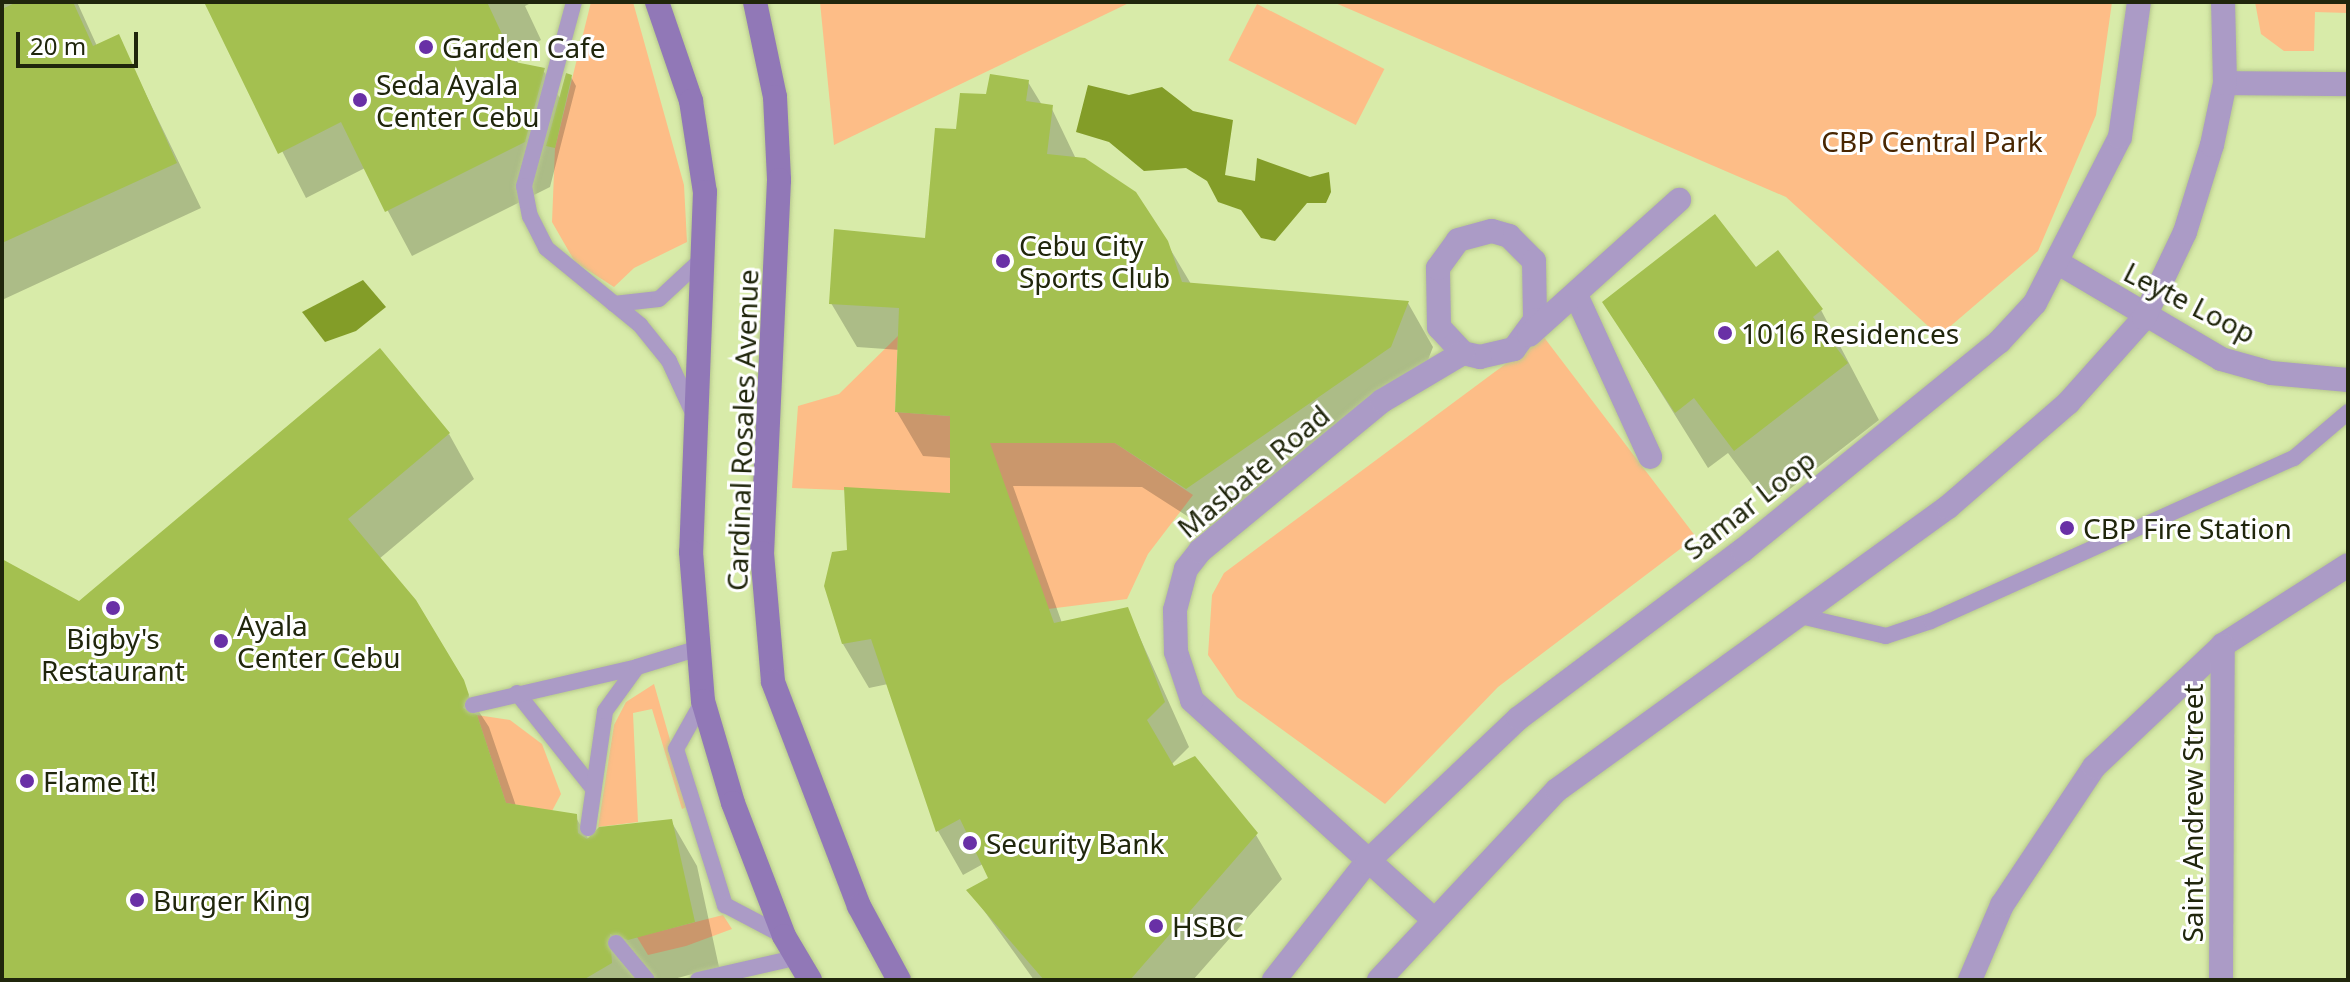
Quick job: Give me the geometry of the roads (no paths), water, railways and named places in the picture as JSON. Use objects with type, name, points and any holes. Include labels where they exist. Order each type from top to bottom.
[{"type":"main road","name":"Cardinal Rosales Avenue","points":[[657,2],[691,101],[705,192],[705,255],[694,417],[696,649],[703,701],[784,936],[810,980]]},
{"type":"main road","name":"Cardinal Rosales Avenue","points":[[755,2],[775,97],[779,180],[762,553],[773,682],[859,906],[899,980]]},
{"type":"street","name":"Samar Loop","points":[[1274,980],[1367,862],[1519,718],[1743,550],[1999,342],[2060,264],[2120,137],[2139,2]]},
{"type":"street","points":[[1379,980],[1432,918],[1557,790],[1948,507],[2068,403],[2144,318],[2185,232],[2225,83],[2223,2]]},
{"type":"street","points":[[2225,83],[2348,84]]},
{"type":"street","points":[[1527,336],[1535,320],[1534,261],[1509,236],[1474,232],[1458,240],[1438,268],[1439,327],[1463,353],[1497,356],[1527,336],[1576,295],[1679,200]]},
{"type":"street","name":"Leyte Loop","points":[[2060,264],[2144,318],[2221,359],[2271,373],[2348,380]]},
{"type":"street","points":[[1576,295],[1650,457]]},
{"type":"street","name":"Masbate Road","points":[[1432,918],[1192,700],[1176,652],[1175,610],[1186,569],[1200,551],[1382,401],[1463,353]]},
{"type":"street","points":[[1970,980],[2002,905],[2094,767],[2223,645],[2348,565]]},
{"type":"street","name":"Saint Andrew Street","points":[[2221,980],[2223,645]]},
{"type":"lane","points":[[574,2],[524,186],[546,248],[614,304],[669,361],[694,417]]},
{"type":"lane","points":[[614,304],[659,299],[705,255]]},
{"type":"lane","points":[[1796,615],[1886,636],[1931,621],[2294,458],[2348,412]]},
{"type":"lane","points":[[473,705],[637,667],[696,649]]},
{"type":"lane","points":[[588,828],[591,786],[605,711],[637,667]]},
{"type":"lane","points":[[517,693],[591,786]]},
{"type":"lane","points":[[703,701],[676,749],[725,905],[784,936]]},
{"type":"lane","points":[[616,943],[647,980]]},
{"type":"lane","points":[[698,980],[795,958]]},
{"type":"place","name":"Garden Cafe","points":[[426,47]]},
{"type":"place","name":"Seda Ayala Center Cebu","points":[[360,100]]},
{"type":"place","name":"Cebu City Sports Club","points":[[1003,261]]},
{"type":"place","name":"1016 Residences","points":[[1725,333]]},
{"type":"place","name":"CBP Fire Station","points":[[2067,528]]},
{"type":"place","name":"Bigby's Restaurant","points":[[113,608]]},
{"type":"place","name":"Ayala Center Cebu","points":[[221,641]]},
{"type":"place","name":"Flame It!","points":[[27,781]]},
{"type":"place","name":"Security Bank","points":[[970,843]]},
{"type":"place","name":"Burger King","points":[[137,900]]},
{"type":"place","name":"HSBC","points":[[1156,926]]},
{"type":"park label","name":"CBP Central Park","points":[[1932,141]]}]
